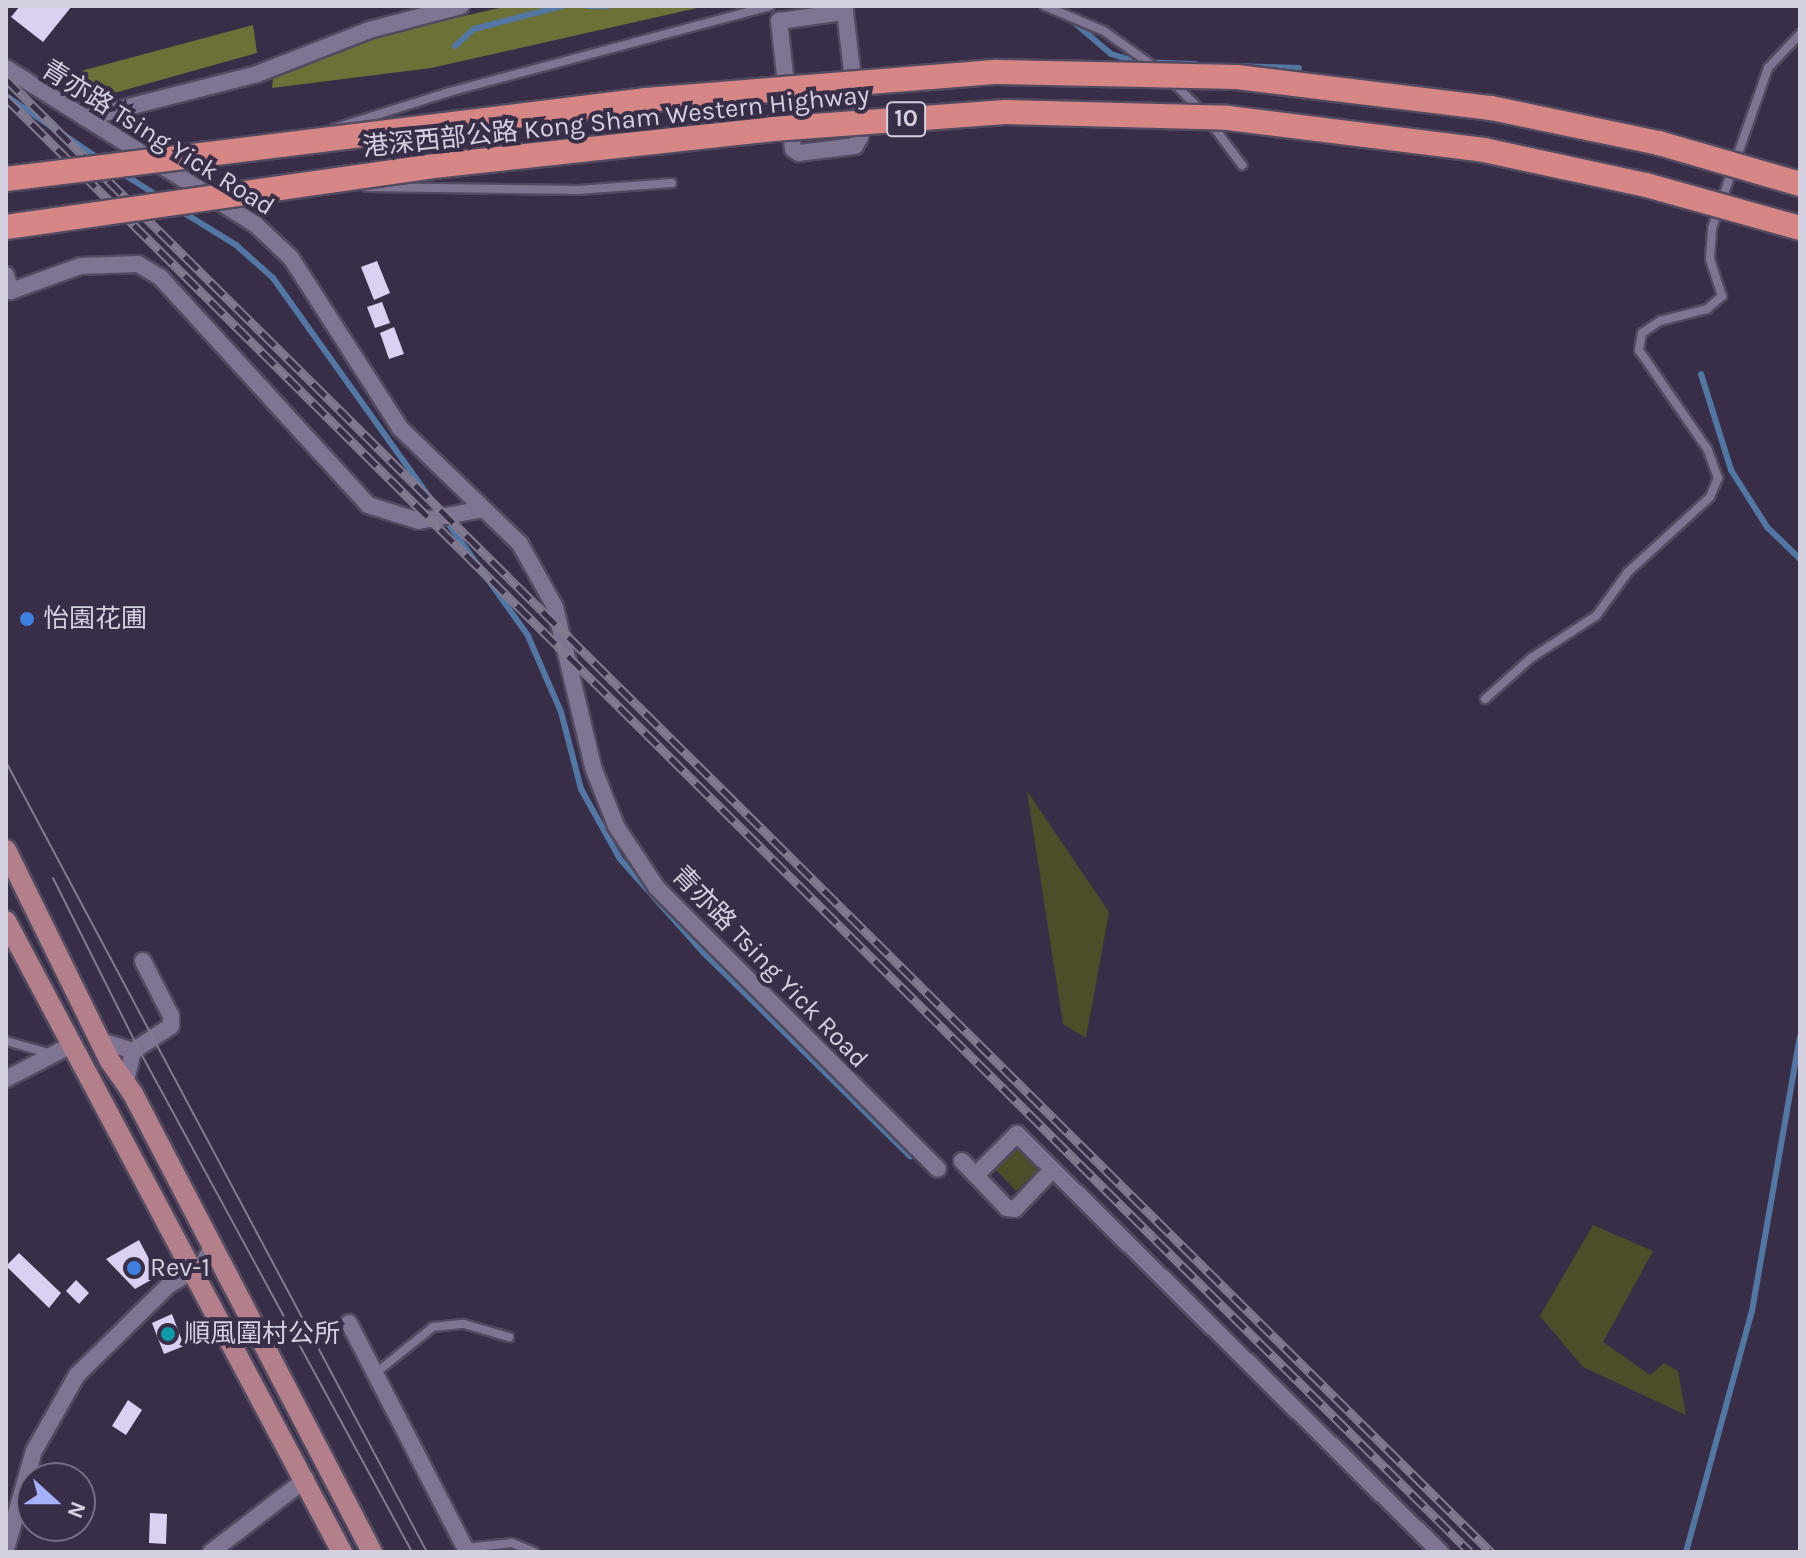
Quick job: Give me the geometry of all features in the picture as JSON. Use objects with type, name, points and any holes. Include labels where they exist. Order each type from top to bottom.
[{"type":"highway","name":"港深西部公路 Kong Sham Western Highway","points":[[6,179],[289,143],[796,86],[997,72],[1237,77],[1491,108],[1659,143],[1800,184]]},
{"type":"highway","name":"港深西部公路 Kong Sham Western Highway","points":[[6,227],[298,185],[773,129],[1037,113],[1228,118],[1484,150],[1646,185],[1800,228]]},
{"type":"main road","points":[[6,850],[105,1042],[117,1074],[126,1081],[372,1552]]},
{"type":"main road","points":[[6,921],[195,1270],[342,1552]]},
{"type":"street","points":[[85,118],[257,74],[369,30],[461,6]]},
{"type":"street","points":[[844,9],[860,137],[855,146],[799,153],[793,149],[779,21],[844,9]]},
{"type":"street","name":"青亦路 Tsing Yick Road","points":[[6,68],[256,225],[291,258],[400,428],[520,544],[555,607],[593,767],[616,826],[657,888],[938,1169]]},
{"type":"street","points":[[6,275],[11,291],[80,266],[138,264],[161,278],[346,485],[368,505],[419,521],[454,517],[483,509]]},
{"type":"street","points":[[126,1081],[133,1051],[171,1026],[171,1016],[143,961]]},
{"type":"street","points":[[105,1042],[133,1051]]},
{"type":"street","points":[[6,1079],[73,1044]]},
{"type":"street","points":[[976,1175],[1017,1134],[1440,1552]]},
{"type":"street","points":[[962,1161],[1007,1208],[1015,1209],[1052,1170]]},
{"type":"street","points":[[6,1549],[34,1451],[77,1375],[169,1285],[195,1270],[212,1248]]},
{"type":"street","points":[[349,1323],[377,1372],[466,1550]]},
{"type":"street","points":[[211,1552],[306,1479]]},
{"type":"lane","points":[[289,143],[449,92],[770,6]]},
{"type":"lane","points":[[1045,6],[1104,31],[1152,63],[1202,112],[1242,165]]},
{"type":"lane","points":[[1485,699],[1531,658],[1596,616],[1628,572],[1710,497],[1718,478],[1708,450],[1639,350],[1642,333],[1660,321],[1707,309],[1722,296],[1710,259],[1712,228],[1768,68],[1800,34]]},
{"type":"lane","points":[[298,185],[578,190],[672,183]]},
{"type":"lane","points":[[6,1041],[53,1055]]},
{"type":"lane","points":[[377,1372],[433,1327],[464,1324],[509,1337]]},
{"type":"lane","points":[[466,1550],[512,1543],[534,1552]]},
{"type":"green space","points":[[508,6],[706,6],[431,68],[272,88],[273,79],[371,37]]},
{"type":"green space","points":[[253,25],[257,53],[107,95],[91,93],[83,86],[81,71]]},
{"type":"green space","points":[[1027,791],[1109,912],[1086,1038],[1063,1024]]},
{"type":"green space","points":[[1019,1143],[1042,1166],[1016,1191],[994,1168]]},
{"type":"green space","points":[[1593,1225],[1653,1251],[1603,1342],[1650,1375],[1664,1363],[1678,1371],[1686,1415],[1583,1367],[1540,1316]]},
{"type":"building","points":[[20,6],[72,6],[43,42],[11,17]]},
{"type":"building","points":[[377,261],[390,293],[374,300],[361,267]]},
{"type":"building","points":[[382,302],[390,323],[375,328],[367,307]]},
{"type":"building","points":[[394,327],[404,354],[389,359],[380,333]]},
{"type":"building","name":"Rev-1","points":[[139,1240],[158,1276],[135,1289],[106,1259]]},
{"type":"building","points":[[19,1253],[61,1293],[49,1308],[6,1266]]},
{"type":"building","points":[[76,1280],[89,1293],[79,1304],[66,1291]]},
{"type":"building","name":"順風圍村公所","points":[[172,1314],[184,1346],[164,1354],[152,1323]]},
{"type":"building","points":[[128,1400],[142,1410],[126,1435],[112,1426]]},
{"type":"building","points":[[150,1513],[167,1514],[166,1544],[149,1543]]},
{"type":"waterway","points":[[455,46],[474,29],[562,6]]},
{"type":"waterway","points":[[588,6],[607,6]]},
{"type":"waterway","points":[[1069,18],[1111,54],[1137,62],[1195,64]]},
{"type":"waterway","points":[[1238,66],[1299,68]]},
{"type":"waterway","points":[[6,96],[101,160]]},
{"type":"waterway","points":[[120,172],[158,196]]},
{"type":"waterway","points":[[181,211],[236,245],[273,278],[528,636],[561,712],[581,789],[620,859],[703,952],[910,1156]]},
{"type":"waterway","points":[[1701,374],[1731,470],[1767,527],[1800,559]]},
{"type":"waterway","points":[[1686,1552],[1752,1311],[1800,1037]]},
{"type":"tram line","points":[[6,762],[427,1552]]},
{"type":"tram line","points":[[53,878],[138,1048],[412,1552]]},
{"type":"railway","points":[[6,79],[1491,1552]]},
{"type":"railway","points":[[6,98],[1470,1552]]},
{"type":"place","name":"怡園花圃","points":[[27,619]]},
{"type":"place","name":"Rev-1","points":[[134,1268]]},
{"type":"place","name":"順風圍村公所","points":[[168,1334]]}]
